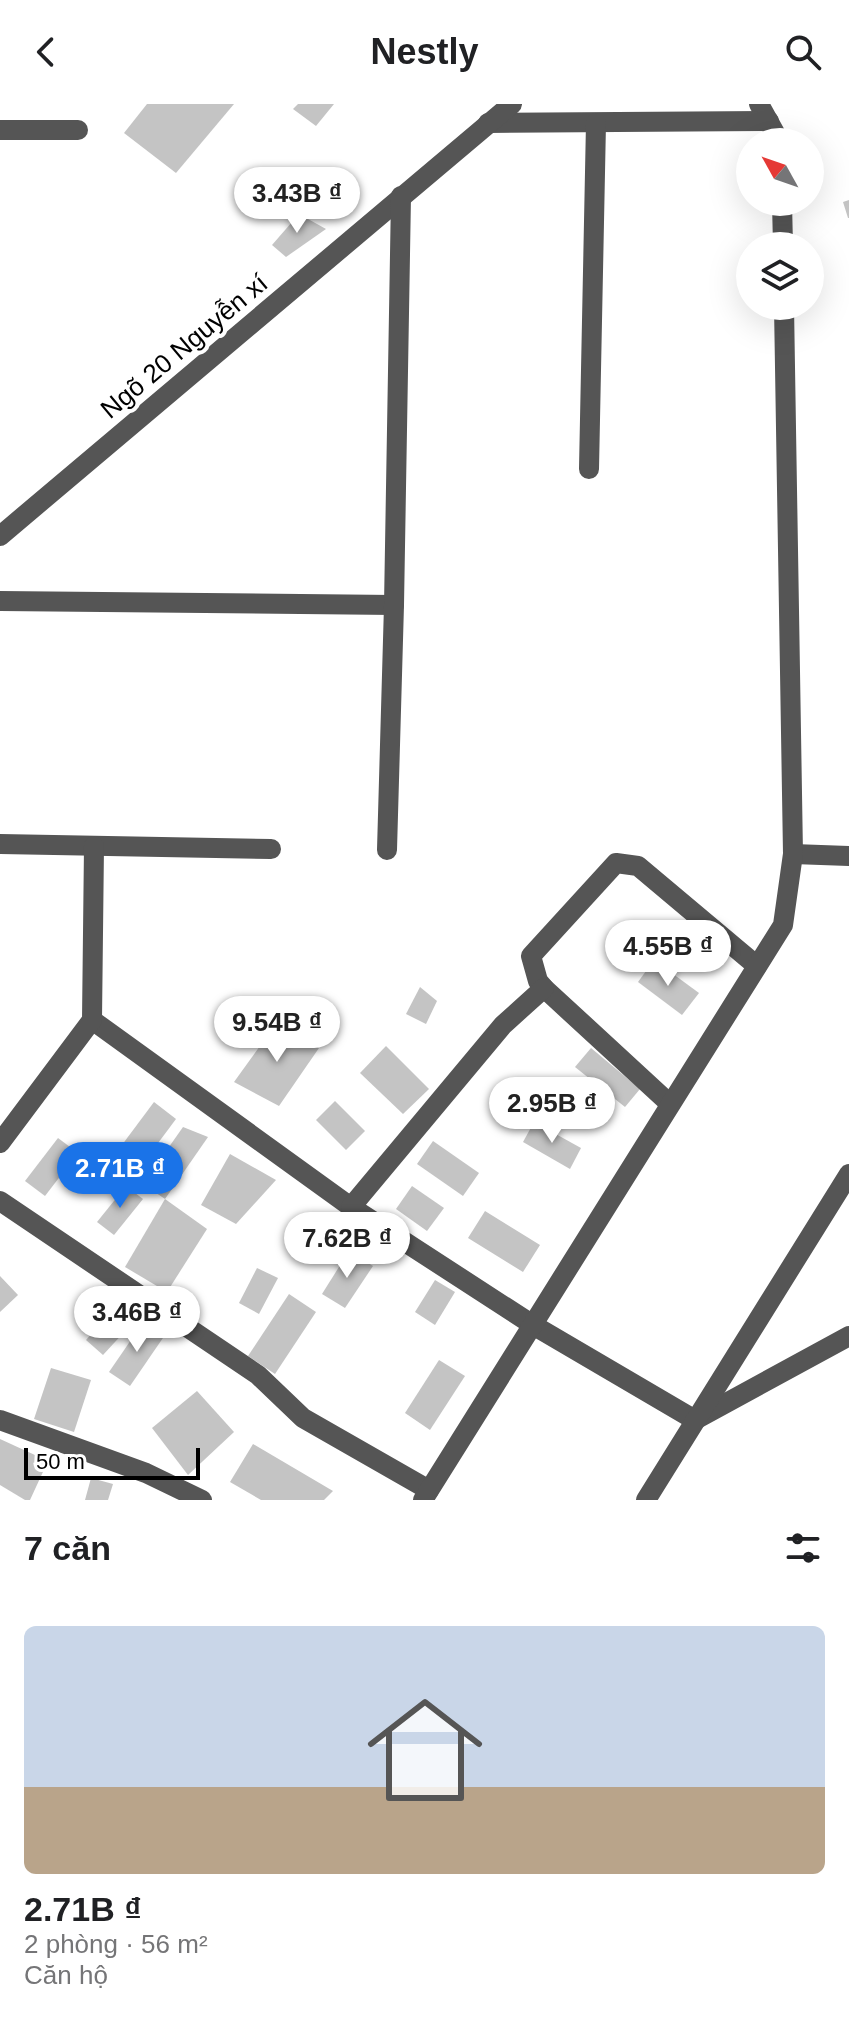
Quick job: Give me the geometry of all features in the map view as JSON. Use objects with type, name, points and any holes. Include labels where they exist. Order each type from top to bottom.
[{"type":"street","name":"Ngõ 20 Nguyễn xí","points":[[0,536],[512,104]]},
{"type":"street","points":[[488,123],[596,123],[764,113]]},
{"type":"street","points":[[589,469],[596,123]]},
{"type":"street","points":[[0,130],[78,130]]},
{"type":"street","points":[[387,850],[401,196]]},
{"type":"street","points":[[0,1201],[258,1375],[303,1418],[426,1495],[783,925],[793,854],[784,320]]},
{"type":"street","points":[[0,601],[394,605]]},
{"type":"street","points":[[0,844],[271,849]]},
{"type":"street","points":[[0,1143],[92,1020],[94,846]]},
{"type":"street","points":[[793,854],[849,856]]},
{"type":"street","points":[[670,1104],[544,988],[538,981],[531,956],[616,863],[638,866],[757,966]]},
{"type":"street","points":[[351,1207],[503,1025],[544,988]]},
{"type":"street","points":[[92,1020],[351,1207],[533,1325],[695,1420]]},
{"type":"street","points":[[646,1500],[849,1174]]},
{"type":"street","points":[[695,1420],[849,1336]]},
{"type":"street","points":[[0,1420],[146,1473],[202,1500]]},
{"type":"building","points":[[147,104],[234,104],[176,173],[124,133]]},
{"type":"building","points":[[298,104],[334,104],[316,126],[293,109]]},
{"type":"building","points":[[849,200],[849,218],[848,218],[843,202]]},
{"type":"building","points":[[299,214],[326,229],[286,257],[272,245]]},
{"type":"building","points":[[654,960],[699,993],[682,1015],[638,982]]},
{"type":"building","points":[[420,987],[437,1001],[426,1024],[406,1014]]},
{"type":"building","points":[[278,1021],[319,1048],[279,1106],[234,1082]]},
{"type":"building","points":[[386,1046],[429,1089],[403,1114],[360,1073]]},
{"type":"building","points":[[591,1048],[640,1089],[625,1107],[575,1067]]},
{"type":"building","points":[[335,1101],[365,1131],[346,1150],[316,1120]]},
{"type":"building","points":[[154,1102],[176,1119],[132,1178],[110,1161]]},
{"type":"building","points":[[534,1122],[581,1148],[570,1169],[523,1142]]},
{"type":"building","points":[[183,1127],[208,1137],[165,1199],[143,1184]]},
{"type":"building","points":[[58,1138],[78,1153],[45,1196],[25,1181]]},
{"type":"building","points":[[433,1141],[479,1173],[463,1196],[417,1164]]},
{"type":"building","points":[[230,1154],[276,1180],[236,1224],[201,1205]]},
{"type":"building","points":[[126,1186],[143,1199],[114,1235],[97,1222]]},
{"type":"building","points":[[412,1186],[444,1208],[427,1231],[396,1209]]},
{"type":"building","points":[[165,1199],[207,1229],[167,1292],[125,1267]]},
{"type":"building","points":[[485,1211],[540,1245],[523,1272],[468,1238]]},
{"type":"building","points":[[349,1251],[373,1266],[345,1308],[322,1294]]},
{"type":"building","points":[[257,1268],[278,1278],[259,1314],[239,1303]]},
{"type":"building","points":[[0,1276],[18,1295],[0,1312]]},
{"type":"building","points":[[435,1280],[455,1292],[435,1325],[415,1312]]},
{"type":"building","points":[[289,1294],[316,1312],[275,1374],[248,1356]]},
{"type":"building","points":[[120,1301],[138,1317],[103,1355],[86,1340]]},
{"type":"building","points":[[144,1321],[165,1335],[130,1386],[109,1372]]},
{"type":"building","points":[[439,1360],[465,1376],[430,1430],[405,1413]]},
{"type":"building","points":[[51,1368],[91,1380],[74,1432],[34,1419]]},
{"type":"building","points":[[197,1391],[234,1432],[188,1475],[152,1428]]},
{"type":"building","points":[[0,1439],[48,1461],[30,1500],[0,1485]]},
{"type":"building","points":[[253,1444],[333,1491],[324,1500],[261,1500],[230,1482]]},
{"type":"building","points":[[91,1478],[113,1484],[108,1500],[85,1500]]}]
